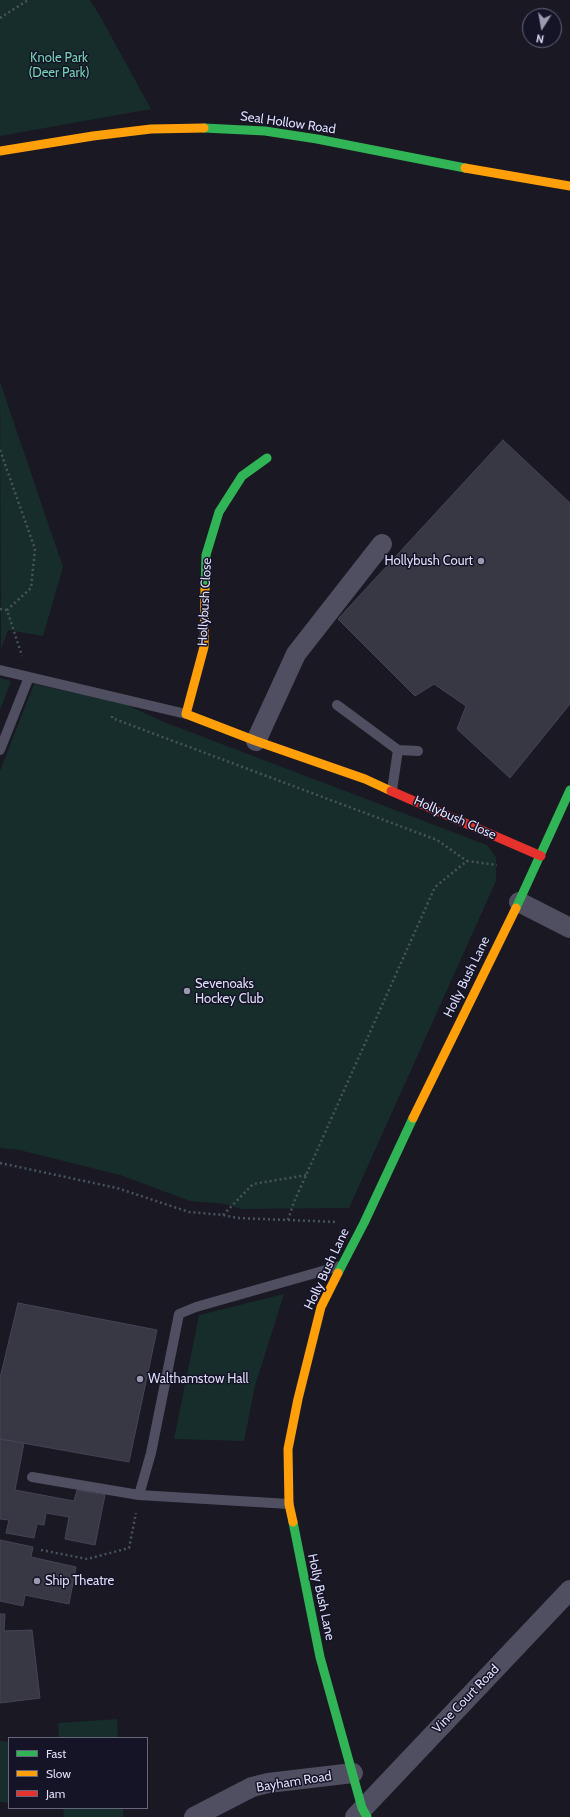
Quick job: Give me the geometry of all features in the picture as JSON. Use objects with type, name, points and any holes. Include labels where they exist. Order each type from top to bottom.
[{"type":"street","name":"Seal Hollow Road","points":[[0,151],[93,136],[151,129],[226,128],[265,131],[317,139],[496,175],[570,186]]},
{"type":"street","name":"Hollybush Close","points":[[267,458],[242,476],[219,512],[206,555],[204,647],[186,714],[256,741],[365,778],[541,856]]},
{"type":"street","points":[[256,741],[296,654],[382,544]]},
{"type":"street","name":"Holly Bush Lane","points":[[362,1814],[353,1773],[320,1657],[289,1504],[288,1450],[298,1399],[321,1307],[364,1223],[410,1123],[519,902],[570,790]]},
{"type":"street","points":[[519,902],[570,928]]},
{"type":"street","name":"Vine Court Road","points":[[362,1814],[570,1590]]},
{"type":"street","name":"Bayham Road","points":[[194,1817],[252,1787],[268,1783],[353,1773]]},
{"type":"lane","points":[[0,670],[186,714]]},
{"type":"lane","points":[[0,750],[29,677]]},
{"type":"lane","points":[[337,704],[398,750],[418,751]]},
{"type":"lane","points":[[392,790],[398,750]]},
{"type":"lane","points":[[139,1495],[151,1453],[178,1314],[196,1307],[341,1266]]},
{"type":"lane","points":[[32,1477],[139,1495],[289,1504]]},
{"type":"path","points":[[0,18],[28,0]]},
{"type":"path","points":[[0,450],[36,549],[31,588],[7,610]]},
{"type":"path","points":[[0,609],[7,610]]},
{"type":"path","points":[[7,610],[29,677]]},
{"type":"path","points":[[109,696],[112,718],[437,840],[467,861],[515,868],[531,875]]},
{"type":"path","points":[[288,1220],[294,1202],[308,1175],[435,887],[467,861]]},
{"type":"path","points":[[0,1163],[117,1188],[189,1212],[223,1215],[237,1218],[364,1223]]},
{"type":"path","points":[[223,1215],[253,1184],[308,1175]]},
{"type":"path","points":[[41,1550],[86,1559],[130,1548],[139,1495]]},
{"type":"green space","name":"Knole Park (Deer Park)","points":[[0,0],[90,0],[151,109],[0,136]]},
{"type":"green space","points":[[0,382],[63,567],[43,636],[8,630],[1,649]]},
{"type":"green space","points":[[0,678],[11,681],[0,710]]},
{"type":"green space","points":[[34,684],[125,704],[164,722],[487,845],[496,857],[496,881],[349,1208],[241,1209],[225,1204],[190,1201],[120,1175],[19,1150],[0,1148],[0,771]]},
{"type":"green space","points":[[284,1294],[255,1386],[244,1441],[174,1439],[199,1315]]},
{"type":"green space","points":[[117,1719],[118,1737],[59,1737],[58,1723]]},
{"type":"green space","points":[[0,1741],[8,1742],[8,1803],[0,1802]]},
{"type":"green space","points":[[63,1809],[123,1809],[123,1817],[64,1817]]},
{"type":"building","name":"Hollybush Court","points":[[503,440],[570,503],[570,704],[510,778],[457,729],[466,706],[434,684],[415,696],[338,619]]},
{"type":"building","points":[[18,1303],[157,1330],[129,1462],[0,1439],[0,1378]]},
{"type":"building","points":[[0,1439],[24,1443],[15,1490],[74,1501],[77,1490],[105,1495],[95,1545],[65,1539],[69,1517],[46,1513],[44,1525],[37,1524],[34,1538],[6,1533],[9,1520],[0,1519]]},
{"type":"building","name":"Ship Theatre","points":[[0,1540],[33,1547],[31,1557],[76,1567],[69,1604],[25,1595],[23,1606],[0,1601]]},
{"type":"building","points":[[0,1614],[5,1614],[4,1631],[32,1630],[40,1698],[0,1703]]},
{"type":"traffic: fast","points":[[204,128],[265,131],[317,139],[465,168]]},
{"type":"traffic: fast","points":[[205,589],[206,555],[219,512],[242,476],[267,458]]},
{"type":"traffic: fast","points":[[516,908],[570,790]]},
{"type":"traffic: fast","points":[[338,1273],[364,1223],[413,1118]]},
{"type":"traffic: fast","points":[[293,1522],[320,1657],[362,1808],[367,1817]]},
{"type":"traffic: slow","points":[[0,151],[93,136],[151,129],[204,128]]},
{"type":"traffic: slow","points":[[465,168],[570,186]]},
{"type":"traffic: slow","points":[[205,589],[204,647],[186,714],[256,741],[365,779],[391,791]]},
{"type":"traffic: slow","points":[[413,1118],[516,908]]},
{"type":"traffic: slow","points":[[293,1522],[289,1504],[288,1449],[298,1399],[321,1307],[338,1273]]},
{"type":"traffic: jam","points":[[391,791],[541,856]]},
{"type":"place","name":"Hollybush Court","points":[[481,561]]},
{"type":"place","name":"Sevenoaks Hockey Club","points":[[187,991]]},
{"type":"place","name":"Walthamstow Hall","points":[[140,1379]]},
{"type":"place","name":"Ship Theatre","points":[[37,1581]]}]
